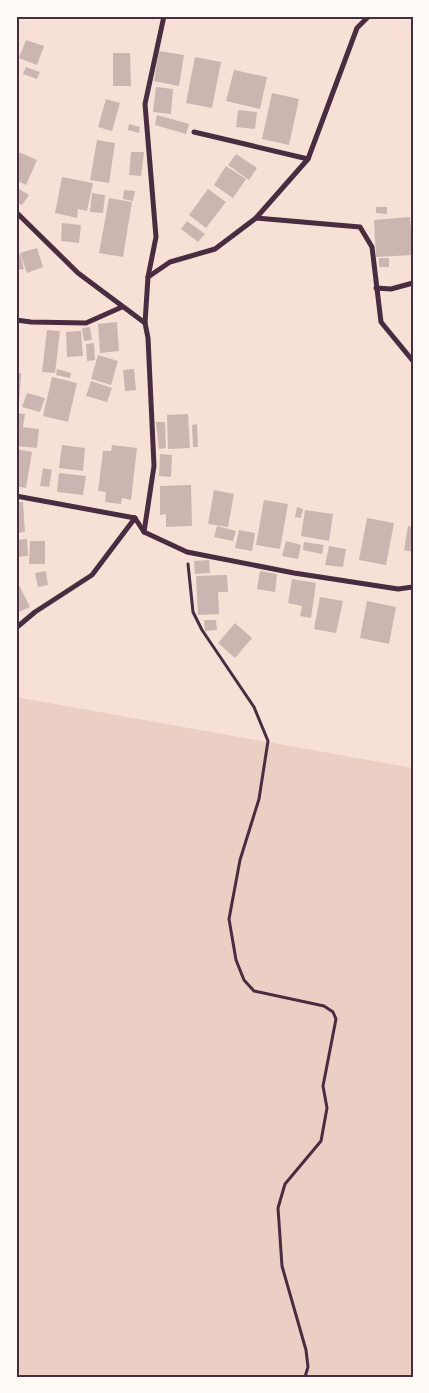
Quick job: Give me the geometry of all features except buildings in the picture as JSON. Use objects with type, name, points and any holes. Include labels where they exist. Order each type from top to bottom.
[{"type":"street","points":[[144,532],[154,466],[148,338],[145,323],[148,277],[156,237],[145,104],[164,16]]},
{"type":"street","points":[[148,277],[170,262],[215,249],[256,218],[308,159],[358,28],[369,16]]},
{"type":"street","points":[[194,132],[308,159]]},
{"type":"street","points":[[16,212],[78,273],[145,323]]},
{"type":"street","points":[[256,218],[360,227],[372,247],[381,322],[413,361]]},
{"type":"street","points":[[376,288],[391,289],[413,283]]},
{"type":"street","points":[[16,320],[86,323],[122,307]]},
{"type":"street","points":[[16,496],[135,518],[144,532],[187,552],[398,589],[413,587]]},
{"type":"street","points":[[16,628],[35,612],[92,575],[135,518]]},
{"type":"path","points":[[187,552],[193,612],[254,707],[268,741],[258,799],[240,860],[229,920],[236,960],[244,980],[254,990],[324,1006],[333,1012],[336,1018],[323,1086],[327,1108],[321,1141],[285,1184],[278,1208],[282,1266],[306,1350],[308,1367],[305,1377]]},
{"type":"shaded area","points":[[16,697],[413,768],[413,1377],[16,1377]]}]
